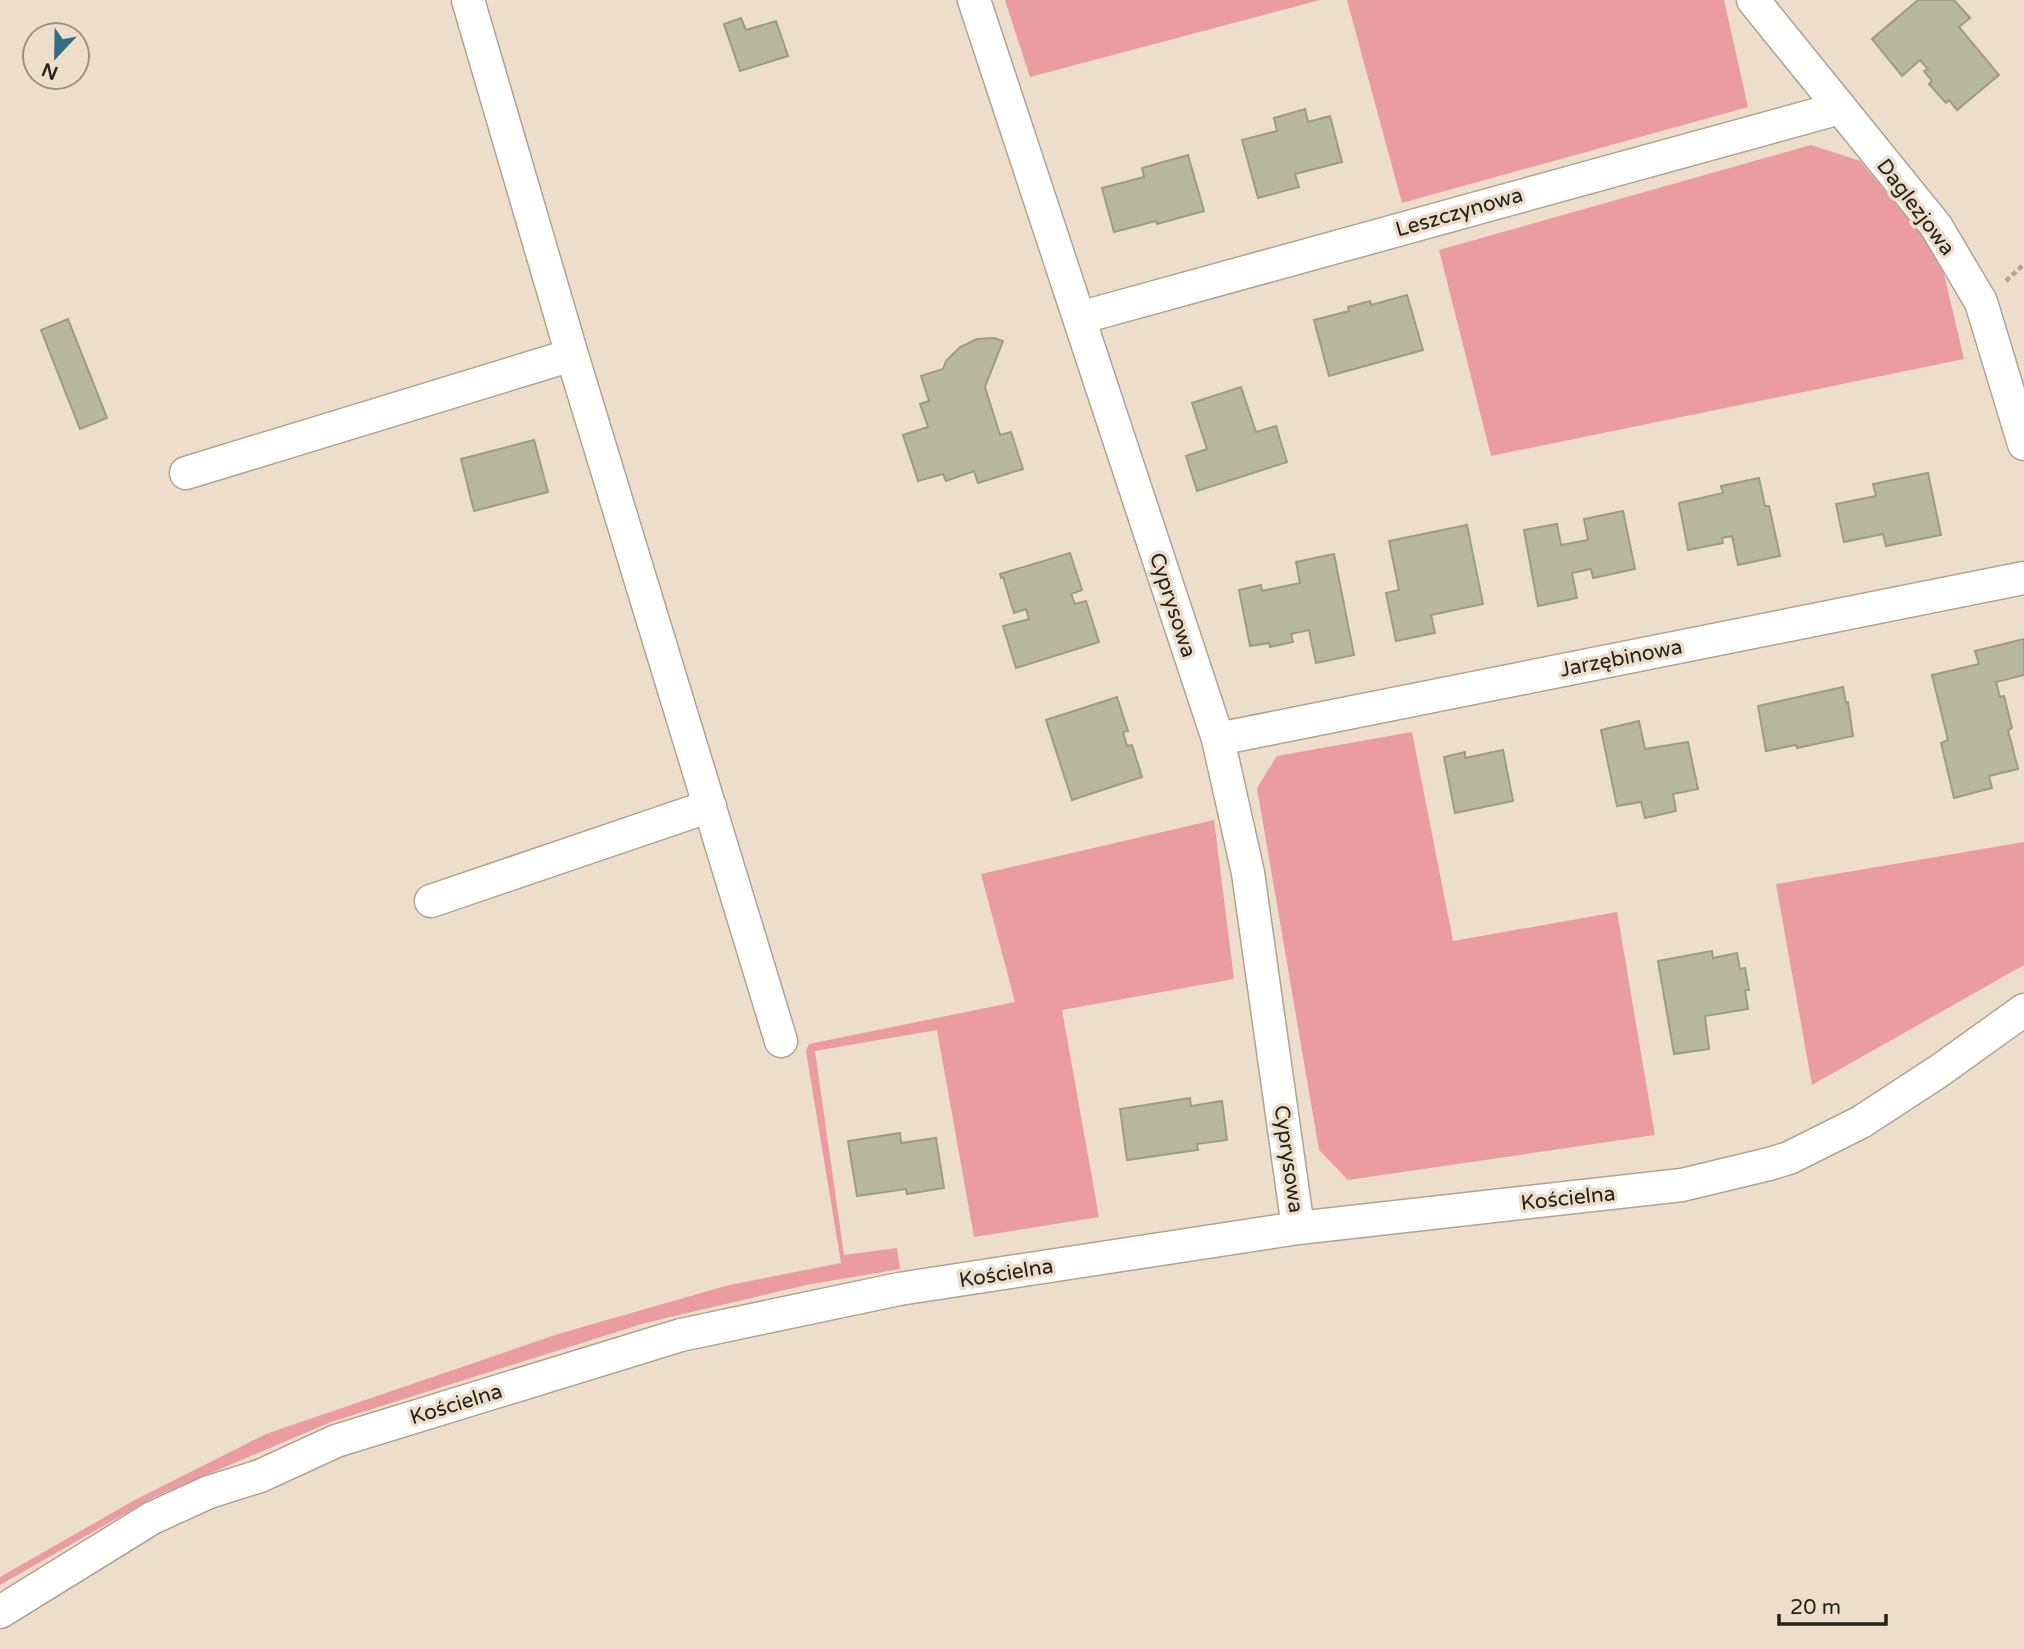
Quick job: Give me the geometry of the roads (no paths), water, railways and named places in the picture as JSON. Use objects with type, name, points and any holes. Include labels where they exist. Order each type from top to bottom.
[{"type":"street","points":[[468,0],[572,355],[781,1041]]},
{"type":"street","name":"Cyprysowa","points":[[974,0],[1218,739],[1248,873],[1298,1228]]},
{"type":"street","name":"Daglezjowa","points":[[1753,0],[1936,226],[1981,302],[2024,444]]},
{"type":"street","name":"Leszczynowa","points":[[1079,318],[1840,108]]},
{"type":"street","points":[[186,473],[572,355]]},
{"type":"street","name":"Jarzębinowa","points":[[1218,739],[2024,578]]},
{"type":"street","points":[[431,901],[709,806]]},
{"type":"street","name":"Kościelna","points":[[0,1612],[152,1518],[209,1492],[260,1476],[336,1441],[681,1335],[899,1289],[1298,1228],[1669,1186],[1710,1180],[1769,1164],[1789,1158],[1861,1122],[1929,1078],[2024,1010]]}]
